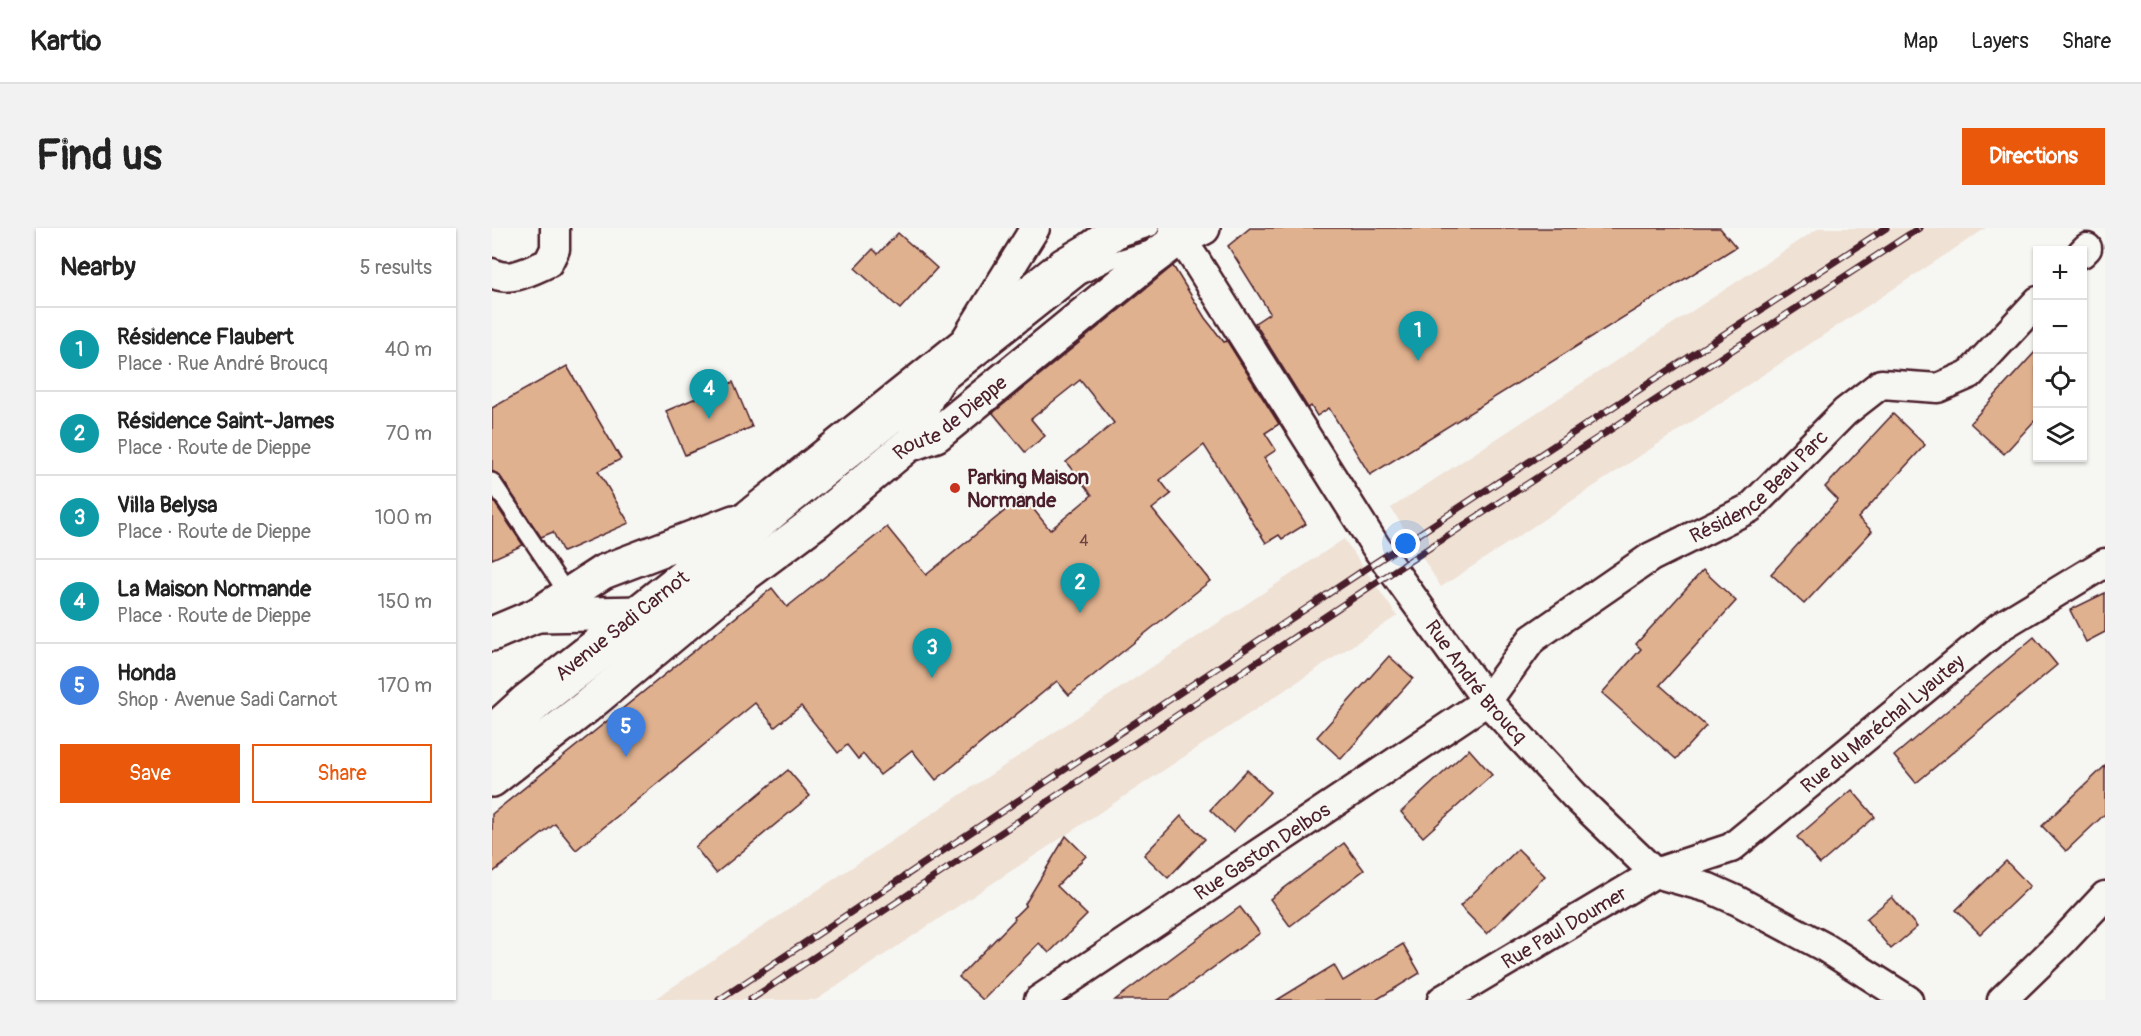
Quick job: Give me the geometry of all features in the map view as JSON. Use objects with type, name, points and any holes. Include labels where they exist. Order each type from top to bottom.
[{"type":"main road","points":[[492,634],[557,608],[603,572],[750,516],[1064,265],[1120,228]]},
{"type":"main road","name":"Route de Dieppe","points":[[683,612],[818,520],[908,445],[936,435],[1176,233]]},
{"type":"main road","name":"Avenue Sadi Carnot","points":[[492,732],[526,701],[634,613],[694,568],[750,516]]},
{"type":"main road","points":[[557,608],[634,613],[683,612]]},
{"type":"main road","points":[[557,608],[577,630],[582,642],[582,656]]},
{"type":"main road","name":"Avenue Sadi Carnot","points":[[492,780],[586,707],[683,612]]},
{"type":"street","points":[[492,273],[514,276],[548,264],[555,249],[555,228]]},
{"type":"street","points":[[908,445],[930,397],[1035,228]]},
{"type":"street","name":"Rue André Broucq","points":[[1176,233],[1376,547],[1486,701],[1575,796],[1656,873],[1709,888],[1737,901],[1826,948],[1908,1000]]},
{"type":"street","name":"Résidence Beau Parc","points":[[1486,701],[1532,639],[1651,557],[1750,508],[1845,412],[1881,384],[1938,388],[1970,374],[2033,305]]},
{"type":"street","name":"Rue du Maréchal Lyautey","points":[[1656,873],[1731,848],[2001,626],[2105,563]]},
{"type":"street","name":"Rue Gaston Delbos","points":[[1039,1000],[1486,701]]},
{"type":"street","name":"Rue Paul Doumer","points":[[1442,1000],[1656,873]]},
{"type":"street","points":[[2002,1000],[2061,943],[2105,896]]},
{"type":"lane","points":[[1091,249],[1176,233]]},
{"type":"lane","points":[[492,755],[546,708],[683,612],[775,521],[1081,276],[1176,233]]},
{"type":"lane","points":[[492,481],[557,608]]},
{"type":"shaded area","points":[[1819,228],[1986,228],[1441,587],[1391,508]]},
{"type":"shaded area","points":[[1344,539],[1397,616],[816,1000],[653,1000]]},
{"type":"building","points":[[1250,228],[1720,228],[1736,247],[1370,475],[1329,408],[1317,416],[1311,406],[1308,408],[1255,323],[1270,313],[1228,246]]},
{"type":"building","points":[[898,233],[937,268],[900,309],[855,268],[873,249],[878,254]]},
{"type":"building","points":[[1173,266],[1205,318],[1224,342],[1227,341],[1279,424],[1265,433],[1276,450],[1264,458],[1306,524],[1282,539],[1279,535],[1266,543],[1204,445],[1160,480],[1171,494],[1152,509],[1210,581],[1069,695],[1057,681],[936,780],[912,750],[880,775],[863,754],[858,759],[847,745],[838,753],[801,706],[775,727],[755,703],[576,850],[555,824],[492,873],[492,814],[772,588],[787,607],[887,527],[926,575],[1023,496],[1050,530],[1092,495],[1066,462],[1114,423],[1080,380],[1031,419],[1045,436],[1025,452],[993,413]]},
{"type":"building","points":[[2033,354],[2033,422],[2004,454],[1970,423]]},
{"type":"building","points":[[567,366],[621,459],[598,471],[629,523],[563,552],[553,532],[541,537],[500,476],[492,471],[492,408]]},
{"type":"building","points":[[733,382],[752,427],[685,455],[666,411]]},
{"type":"building","points":[[1893,414],[1925,445],[1858,518],[1872,531],[1804,604],[1771,574],[1838,500],[1825,487]]},
{"type":"building","points":[[492,499],[523,545],[492,559]]},
{"type":"building","points":[[1703,570],[1736,601],[1660,685],[1706,726],[1676,759],[1602,693],[1641,649],[1636,644]]},
{"type":"building","points":[[2105,593],[2105,632],[2086,642],[2070,610]]},
{"type":"building","points":[[2034,637],[2057,665],[1916,783],[1894,756]]},
{"type":"building","points":[[1389,656],[1413,678],[1341,759],[1317,737]]},
{"type":"building","points":[[1469,749],[1492,775],[1423,837],[1401,812]]},
{"type":"building","points":[[2105,766],[2105,814],[2066,851],[2042,826]]},
{"type":"building","points":[[788,770],[810,796],[716,873],[695,847]]},
{"type":"building","points":[[1247,770],[1270,792],[1233,832],[1210,810]]},
{"type":"building","points":[[1852,790],[1875,817],[1820,864],[1797,837]]},
{"type":"building","points":[[1181,816],[1205,839],[1168,878],[1144,855]]},
{"type":"building","points":[[1066,836],[1086,856],[1057,886],[1087,915],[1049,953],[1039,943],[983,1000],[959,977],[1026,905]]},
{"type":"building","points":[[1344,843],[1364,870],[1290,926],[1270,899]]},
{"type":"building","points":[[1518,849],[1545,876],[1487,934],[1460,906]]},
{"type":"building","points":[[2006,861],[2030,886],[1980,934],[1956,910]]},
{"type":"building","points":[[1892,897],[1917,927],[1891,949],[1866,919]]},
{"type":"building","points":[[1240,907],[1260,933],[1169,1000],[1115,1000]]},
{"type":"building","points":[[1403,944],[1420,973],[1376,1000],[1277,1000],[1334,965],[1343,981]]},
{"type":"railway","points":[[719,1000],[1361,572],[1886,228]]},
{"type":"railway","points":[[750,1000],[1371,586],[1919,228]]},
{"type":"place","name":"Résidence Flaubert","points":[[1418,361]]},
{"type":"place","name":"La Maison Normande","points":[[709,419]]},
{"type":"place","name":"Parking Maison Normande","points":[[955,488]]},
{"type":"place","name":"Résidence Saint-James","points":[[1080,613]]},
{"type":"place","name":"Villa Belysa","points":[[932,678]]},
{"type":"place","name":"Honda","points":[[626,757]]}]
